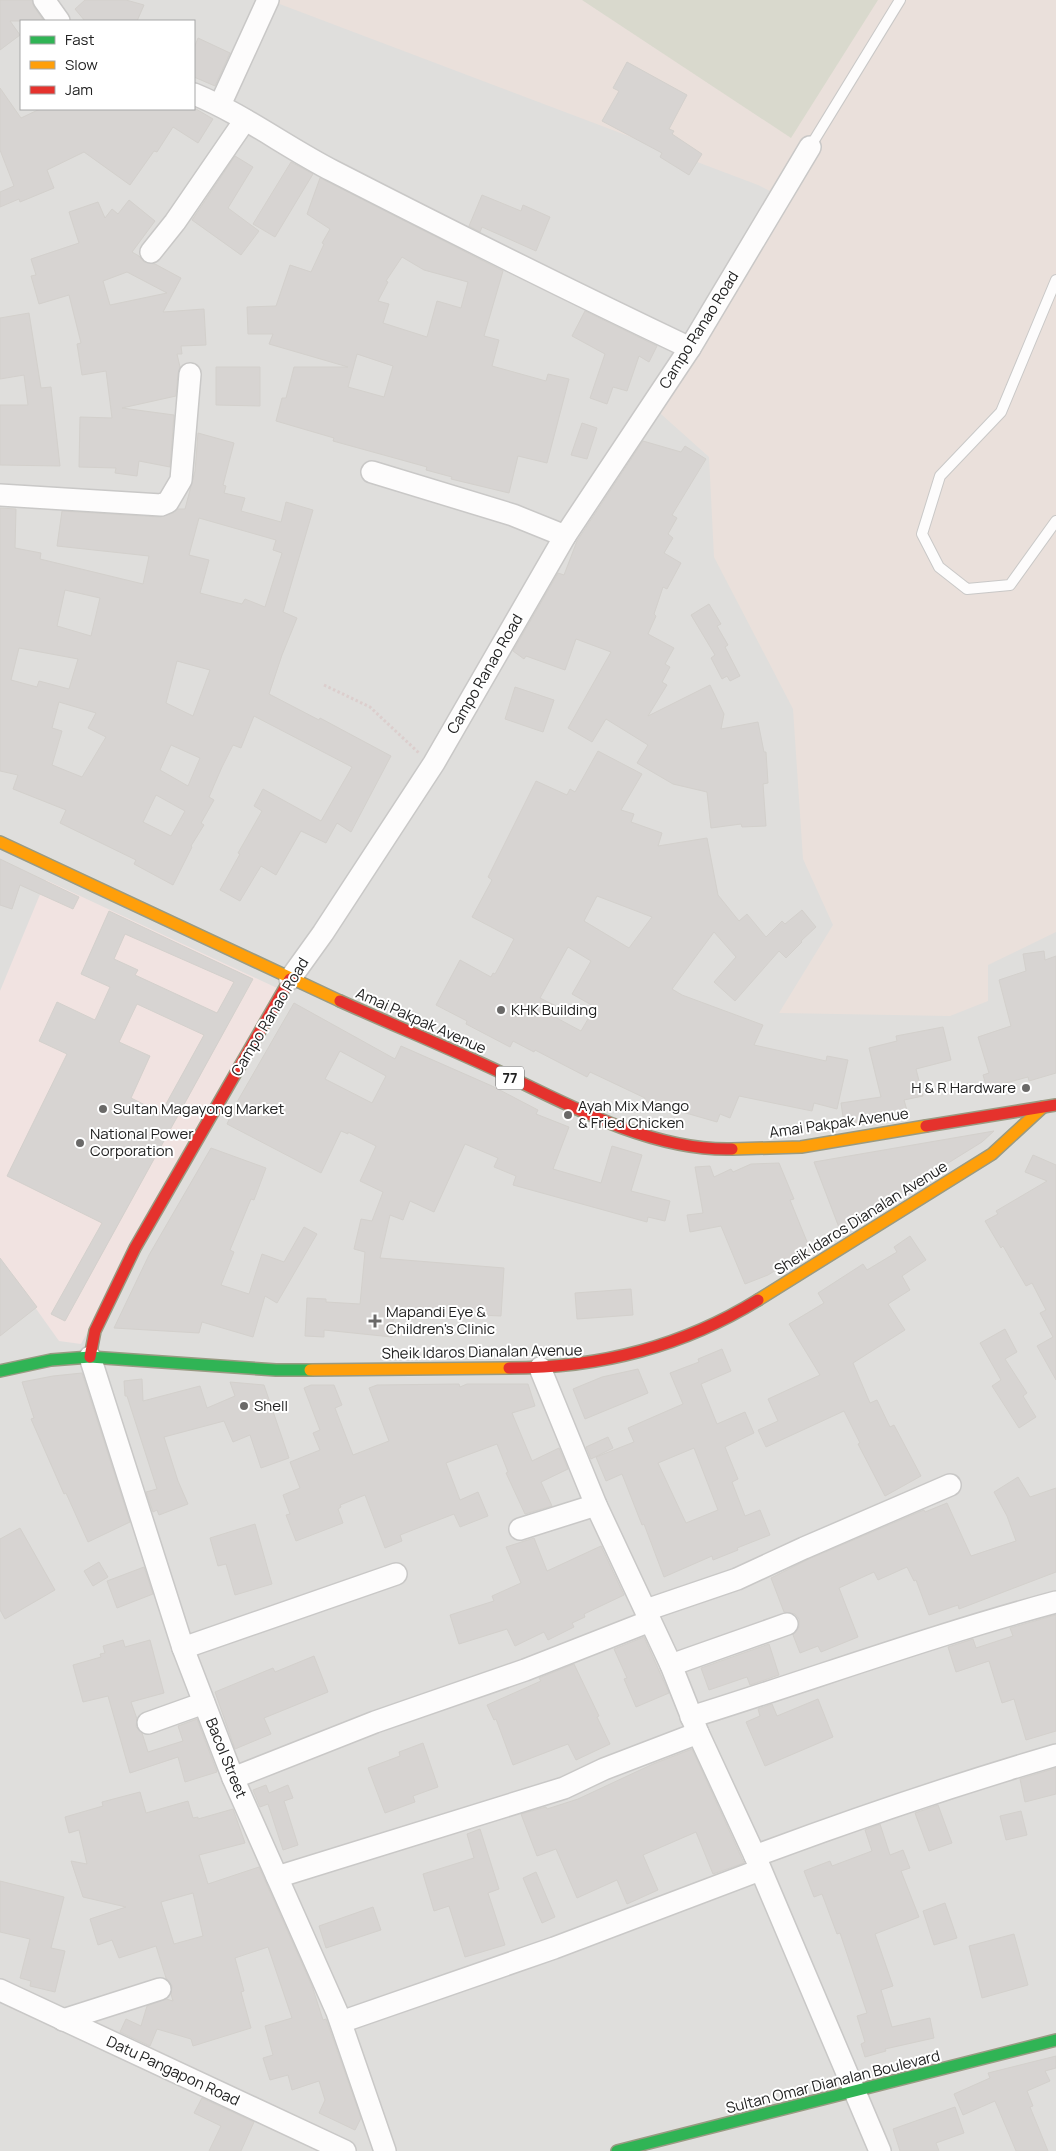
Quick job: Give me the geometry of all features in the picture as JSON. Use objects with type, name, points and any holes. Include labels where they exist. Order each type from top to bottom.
[{"type":"main road","name":"Amai Pakpak Avenue","points":[[0,842],[290,979],[499,1072],[549,1098],[655,1139],[689,1146],[730,1149],[801,1147],[1056,1105]]},
{"type":"main road","name":"Campo Ranao Road","points":[[90,1357],[96,1331],[135,1248],[290,979]]},
{"type":"main road","name":"Sheik Idaros Dianalan Avenue","points":[[0,1371],[51,1360],[90,1357],[276,1370],[540,1368],[580,1366],[622,1358],[688,1336],[733,1315],[992,1154],[1043,1108]]},
{"type":"main road","name":"Sultan Omar Dianalan Boulevard","points":[[617,2151],[1056,2040]]},
{"type":"street","points":[[44,0],[58,20]]},
{"type":"street","points":[[220,105],[268,0]]},
{"type":"street","points":[[195,94],[220,105],[328,168],[506,260],[690,348]]},
{"type":"street","points":[[151,252],[175,222],[245,120]]},
{"type":"street","name":"Campo Ranao Road","points":[[290,979],[323,933],[434,763],[565,536],[690,348],[810,147]]},
{"type":"street","points":[[0,495],[161,505],[168,502],[181,480],[190,374]]},
{"type":"street","points":[[372,472],[513,515],[565,536]]},
{"type":"street","name":"Bacol Street","points":[[90,1357],[183,1648],[233,1778],[341,2022],[385,2151]]},
{"type":"street","points":[[540,1368],[596,1505],[671,1665],[694,1725],[757,1863],[880,2151]]},
{"type":"street","points":[[233,1778],[375,1722],[525,1670],[950,1485]]},
{"type":"street","points":[[520,1530],[596,1505]]},
{"type":"street","points":[[183,1648],[396,1574]]},
{"type":"street","points":[[277,1877],[564,1788],[694,1725],[821,1676],[963,1628],[1056,1602]]},
{"type":"street","points":[[671,1665],[787,1624]]},
{"type":"street","points":[[148,1723],[204,1703]]},
{"type":"street","points":[[341,2022],[554,1948],[757,1863],[843,1824],[1056,1754]]},
{"type":"street","points":[[63,2020],[160,1989]]},
{"type":"street","name":"Datu Pangapon Road","points":[[0,1990],[345,2151]]},
{"type":"lane","name":"Campo Ranao Road","points":[[810,147],[900,0]]},
{"type":"lane","points":[[1056,280],[1001,412],[940,476],[922,534],[939,567],[967,589],[1010,585],[1056,520]]},
{"type":"path","points":[[324,684],[370,707],[412,749],[434,763]]},
{"type":"shaded area","points":[[0,0],[1056,0],[1056,2151],[0,2151]]},
{"type":"shaded area","points":[[269,0],[1056,0],[1056,932],[988,965],[988,1001],[950,1016],[779,1013],[833,925],[803,859],[793,709],[714,557],[709,457],[652,406],[778,195],[758,185]]},
{"type":"shaded area","points":[[582,0],[878,0],[791,138]]},
{"type":"shaded area","name":"Sultan Magayong Market","points":[[46,880],[277,988],[81,1344],[59,1341],[0,1258],[0,991]]},
{"type":"building","points":[[0,0],[32,0],[34,7],[43,20],[10,21],[20,35],[0,50]]},
{"type":"building","points":[[85,0],[126,0],[144,5],[137,20],[84,20],[75,9]]},
{"type":"building","points":[[198,38],[230,53],[215,86],[195,77],[195,46]]},
{"type":"building","points":[[627,62],[687,95],[669,129],[674,131],[672,134],[702,154],[689,175],[660,157],[662,153],[602,121],[619,91],[613,88]]},
{"type":"building","points":[[0,88],[21,118],[38,110],[196,109],[213,119],[198,143],[173,127],[157,152],[154,151],[130,185],[84,152],[47,170],[54,188],[20,202],[19,199],[0,207],[0,192],[14,186],[0,150]]},
{"type":"building","points":[[235,156],[253,167],[228,208],[259,231],[241,255],[192,220]]},
{"type":"building","points":[[291,162],[313,174],[275,237],[253,224]]},
{"type":"building","points":[[320,178],[503,271],[484,336],[499,340],[492,366],[546,381],[548,374],[569,379],[547,463],[518,456],[509,493],[451,479],[452,477],[426,470],[427,467],[333,441],[334,438],[276,421],[282,398],[286,398],[294,367],[348,367],[269,344],[273,334],[248,334],[247,307],[276,306],[290,265],[311,272],[324,244],[322,243],[330,229],[307,214]],"holes":[[[402,257],[424,270],[468,282],[461,308],[437,301],[427,337],[383,323],[389,304],[378,301],[388,282],[386,281]],[[357,354],[393,366],[384,397],[348,387]]]},
{"type":"building","points":[[482,195],[521,211],[523,205],[550,217],[536,251],[482,227],[480,232],[469,226]]},
{"type":"building","points":[[129,200],[155,221],[132,252],[144,262],[155,264],[181,278],[163,312],[204,309],[206,345],[181,346],[182,354],[177,354],[180,367],[176,396],[122,408],[174,415],[170,467],[139,461],[137,476],[115,473],[116,468],[79,467],[80,417],[112,418],[106,371],[82,375],[77,344],[81,343],[69,295],[39,304],[31,276],[36,275],[31,259],[79,243],[69,212],[98,202],[105,218],[112,209],[118,214]],"holes":[[[127,272],[167,293],[110,305],[103,281]]]},
{"type":"building","points":[[585,311],[657,346],[649,362],[639,356],[627,391],[613,387],[607,404],[590,398],[605,354],[572,336]]},
{"type":"building","points":[[29,313],[41,388],[51,387],[60,466],[0,465],[0,405],[28,405],[24,375],[0,379],[0,318]]},
{"type":"building","points":[[216,367],[260,367],[260,406],[216,405]]},
{"type":"building","points":[[582,423],[597,428],[587,459],[571,455]]},
{"type":"building","points":[[198,433],[234,443],[223,485],[226,486],[224,493],[245,498],[241,511],[281,522],[286,502],[313,510],[283,612],[297,618],[269,694],[319,720],[320,718],[391,756],[351,832],[337,823],[326,843],[301,831],[276,875],[261,866],[240,901],[220,890],[262,811],[254,806],[263,789],[321,821],[352,767],[254,716],[241,748],[233,745],[222,767],[209,797],[214,800],[201,823],[204,825],[191,846],[173,885],[134,864],[136,860],[60,823],[66,810],[13,789],[18,775],[0,771],[0,508],[16,509],[15,548],[41,553],[40,559],[143,584],[149,556],[57,546],[62,511],[160,517],[173,513],[178,509],[185,509],[195,471]],"holes":[[[199,518],[276,540],[273,550],[282,553],[265,607],[245,599],[242,604],[200,593],[209,560],[189,555]],[[65,590],[100,598],[91,636],[57,626]],[[19,648],[78,659],[69,689],[39,681],[37,687],[11,680]],[[177,661],[210,670],[193,716],[166,703]],[[59,702],[96,713],[88,728],[106,737],[82,777],[52,765],[62,731],[52,728]],[[171,745],[200,758],[188,786],[160,770]],[[156,795],[185,811],[171,836],[143,822]]]},
{"type":"building","points":[[643,441],[681,452],[685,446],[706,459],[672,515],[677,518],[668,534],[673,538],[664,553],[681,563],[667,589],[663,587],[654,614],[656,616],[648,634],[674,648],[665,664],[670,667],[662,682],[667,685],[648,716],[710,685],[724,714],[721,729],[758,722],[764,752],[766,752],[768,783],[763,784],[766,826],[742,827],[741,824],[711,828],[707,792],[673,784],[637,763],[648,745],[606,719],[592,742],[568,728],[611,652],[576,639],[565,670],[526,656],[524,659],[513,651],[558,573],[564,575],[577,541]]},
{"type":"building","points":[[709,604],[721,624],[717,626],[728,645],[725,647],[740,676],[730,681],[727,676],[722,679],[711,658],[715,655],[691,615]]},
{"type":"building","points":[[515,687],[554,700],[543,732],[505,719]]},
{"type":"building","points":[[598,751],[642,774],[621,810],[634,814],[631,822],[662,833],[658,846],[707,838],[718,895],[739,921],[747,914],[766,937],[782,921],[785,924],[802,910],[816,927],[786,958],[779,951],[735,1001],[714,982],[736,957],[714,932],[672,989],[682,995],[763,1025],[754,1045],[826,1061],[827,1056],[848,1060],[837,1109],[814,1103],[812,1111],[739,1096],[730,1118],[720,1114],[717,1122],[644,1101],[645,1098],[590,1072],[587,1077],[535,1050],[534,1052],[513,1041],[510,1047],[466,1024],[467,1021],[436,1005],[460,960],[491,977],[493,973],[495,974],[514,939],[472,917],[492,880],[488,877],[536,781],[567,795],[570,789],[575,792]],"holes":[[[597,896],[652,917],[629,948],[584,921]],[[568,947],[591,961],[572,994],[595,1007],[581,1031],[553,1016],[558,1007],[540,998]]]},
{"type":"building","points":[[0,859],[79,897],[73,909],[20,885],[12,909],[0,905]]},
{"type":"building","points":[[109,911],[253,979],[65,1321],[51,1314],[102,1223],[7,1176],[67,1054],[39,1041],[57,1002],[95,1020],[110,987],[81,974]],"holes":[[[125,934],[234,982],[217,1013],[135,975],[138,970],[114,959]],[[137,1004],[204,1035],[161,1113],[131,1098],[150,1056],[119,1042]]]},
{"type":"building","points":[[1044,951],[1045,960],[1056,956],[1056,1073],[1029,1081],[1028,1077],[987,1088],[983,1075],[989,1073],[978,1037],[1011,1026],[999,980],[1026,971],[1023,954]]},
{"type":"building","points":[[294,1003],[395,1059],[401,1046],[492,1086],[538,1110],[536,1114],[569,1127],[553,1169],[601,1183],[612,1146],[642,1155],[631,1191],[670,1201],[665,1221],[648,1217],[647,1222],[513,1185],[516,1176],[494,1167],[498,1158],[465,1144],[434,1212],[410,1201],[403,1220],[390,1215],[380,1258],[504,1268],[501,1316],[394,1311],[392,1337],[324,1330],[324,1337],[305,1336],[307,1298],[326,1299],[326,1302],[360,1304],[365,1252],[354,1249],[361,1219],[372,1221],[383,1192],[360,1181],[376,1146],[348,1132],[348,1134],[341,1131],[321,1173],[227,1124],[237,1102]],"holes":[[[340,1051],[386,1076],[372,1103],[325,1079]]]},
{"type":"building","points":[[943,1027],[951,1060],[916,1069],[923,1096],[904,1100],[908,1114],[844,1124],[841,1103],[881,1097],[869,1048],[897,1041],[896,1036]]},
{"type":"building","points":[[994,1131],[982,1142],[840,1230],[814,1162]]},
{"type":"building","points":[[211,1148],[266,1168],[254,1200],[251,1199],[230,1250],[234,1252],[221,1285],[249,1294],[262,1254],[284,1262],[304,1227],[317,1234],[277,1303],[265,1296],[253,1337],[202,1322],[199,1333],[114,1328],[149,1255]]},
{"type":"building","points":[[1033,1155],[1056,1165],[1056,1380],[1037,1346],[1053,1337],[1040,1313],[1046,1310],[1032,1283],[1026,1286],[1003,1246],[1001,1248],[985,1221],[998,1214],[996,1211],[1047,1181],[1025,1172]]},
{"type":"building","points":[[779,1163],[794,1199],[790,1200],[810,1249],[768,1275],[745,1284],[721,1226],[690,1232],[687,1215],[703,1213],[695,1167],[710,1166],[714,1177],[731,1169],[733,1172],[751,1164]]},
{"type":"building","points":[[910,1236],[926,1260],[902,1276],[910,1290],[888,1304],[905,1330],[853,1363],[870,1403],[877,1400],[890,1427],[894,1425],[921,1476],[885,1496],[858,1444],[860,1443],[844,1411],[766,1447],[758,1430],[778,1421],[768,1399],[820,1375],[789,1324],[824,1303],[818,1293],[863,1264],[867,1270],[897,1252],[894,1247]]},
{"type":"building","points":[[0,1258],[37,1307],[0,1336]]},
{"type":"building","points":[[631,1289],[633,1315],[577,1319],[575,1293]]},
{"type":"building","points":[[1005,1329],[1017,1352],[1005,1359],[1027,1393],[1023,1396],[1036,1417],[1019,1428],[992,1386],[1001,1380],[980,1343]]},
{"type":"building","points":[[722,1349],[731,1371],[701,1384],[717,1424],[745,1412],[754,1433],[725,1447],[738,1479],[732,1482],[745,1516],[760,1510],[770,1535],[713,1560],[712,1556],[664,1577],[622,1474],[606,1481],[596,1457],[634,1442],[628,1428],[683,1404],[670,1373],[699,1362],[698,1359]],"holes":[[[694,1448],[718,1510],[686,1523],[658,1463]]]},
{"type":"building","points":[[638,1369],[648,1393],[585,1419],[573,1389],[602,1377]]},
{"type":"building","points":[[82,1373],[130,1522],[88,1542],[66,1493],[64,1494],[31,1419],[34,1418],[22,1382]]},
{"type":"building","points":[[142,1379],[143,1401],[200,1386],[207,1408],[235,1396],[230,1382],[264,1385],[289,1458],[261,1468],[250,1435],[233,1442],[224,1421],[164,1437],[178,1481],[188,1504],[159,1515],[157,1510],[153,1512],[146,1492],[157,1489],[127,1396],[125,1396],[124,1381]]},
{"type":"building","points":[[459,1384],[460,1387],[467,1384],[528,1384],[535,1406],[512,1413],[532,1461],[559,1448],[568,1469],[541,1482],[552,1506],[525,1514],[506,1473],[508,1472],[497,1444],[446,1463],[460,1500],[478,1492],[488,1516],[460,1527],[454,1514],[400,1535],[402,1541],[385,1548],[365,1495],[340,1505],[341,1507],[338,1509],[343,1523],[296,1541],[286,1515],[290,1514],[283,1495],[300,1488],[290,1462],[320,1450],[313,1433],[320,1430],[304,1388],[311,1385],[334,1385],[342,1405],[335,1408],[353,1455],[389,1441],[369,1388],[377,1385]]},
{"type":"building","points":[[608,1437],[613,1448],[591,1459],[586,1447]]},
{"type":"building","points":[[1018,1477],[1030,1497],[1056,1488],[1056,1572],[959,1609],[958,1605],[929,1615],[916,1580],[914,1581],[907,1567],[878,1580],[874,1572],[839,1588],[858,1637],[821,1652],[818,1646],[800,1653],[793,1635],[799,1627],[799,1619],[795,1614],[784,1612],[771,1578],[809,1559],[924,1510],[925,1512],[947,1503],[971,1556],[1016,1541],[1007,1516],[994,1492]]},
{"type":"building","points":[[255,1524],[272,1584],[235,1595],[226,1564],[218,1566],[210,1538]]},
{"type":"building","points":[[20,1528],[55,1590],[5,1619],[0,1610],[0,1539]]},
{"type":"building","points":[[534,1538],[547,1571],[601,1546],[624,1595],[584,1614],[585,1617],[572,1623],[574,1627],[548,1640],[544,1632],[515,1646],[507,1629],[459,1644],[450,1615],[494,1601],[492,1596],[521,1583],[506,1547]]},
{"type":"building","points":[[99,1562],[108,1577],[93,1586],[84,1571]]},
{"type":"building","points":[[144,1567],[153,1594],[117,1608],[107,1581]]},
{"type":"building","points":[[1056,1615],[1056,1731],[1026,1740],[1014,1699],[1002,1703],[989,1661],[956,1672],[948,1647],[973,1639],[976,1648],[1013,1636],[1010,1628]]},
{"type":"building","points":[[644,1637],[669,1693],[636,1707],[624,1679],[627,1678],[614,1649]]},
{"type":"building","points":[[123,1640],[125,1647],[150,1640],[164,1693],[131,1702],[137,1719],[136,1727],[142,1733],[148,1752],[183,1741],[178,1726],[197,1719],[217,1772],[185,1782],[178,1757],[130,1773],[108,1696],[83,1702],[73,1665],[101,1657],[100,1654],[105,1653],[103,1646]]},
{"type":"building","points":[[769,1644],[779,1675],[750,1685],[747,1677],[709,1690],[701,1668]]},
{"type":"building","points":[[314,1656],[328,1692],[264,1718],[271,1734],[235,1749],[215,1692],[273,1668],[275,1672]]},
{"type":"building","points":[[574,1664],[610,1744],[576,1760],[568,1744],[513,1765],[496,1719],[494,1720],[487,1705],[541,1681],[539,1678]]},
{"type":"building","points":[[818,1699],[833,1737],[765,1766],[746,1722],[760,1716],[758,1709],[772,1704],[777,1716]]},
{"type":"building","points":[[423,1743],[438,1787],[413,1796],[415,1802],[385,1813],[368,1768],[400,1756],[399,1752]]},
{"type":"building","points":[[692,1749],[744,1863],[713,1874],[696,1832],[643,1855],[658,1890],[627,1904],[617,1880],[577,1898],[556,1849],[537,1856],[521,1814],[546,1807],[547,1809],[578,1799],[653,1764]]},
{"type":"building","points":[[1056,1768],[1056,1794],[1025,1802],[1020,1779]]},
{"type":"building","points":[[266,1785],[269,1793],[288,1785],[293,1798],[284,1801],[298,1845],[283,1850],[268,1804],[260,1807],[253,1790]]},
{"type":"building","points":[[140,1792],[146,1813],[188,1801],[193,1818],[198,1817],[198,1819],[233,1809],[245,1843],[199,1855],[208,1884],[259,1867],[312,1986],[323,2020],[326,2019],[361,2118],[355,2130],[319,2113],[325,2100],[319,2081],[292,2090],[288,2075],[270,2080],[263,2058],[273,2055],[265,2026],[292,2018],[268,1947],[235,1958],[244,1991],[241,1992],[251,2028],[193,2046],[191,2039],[157,2029],[150,2046],[120,2032],[126,2019],[141,2026],[147,2006],[166,1999],[173,2001],[171,1994],[172,1986],[166,1978],[156,1946],[119,1958],[112,1940],[98,1945],[90,1919],[126,1907],[83,1897],[71,1861],[87,1864],[79,1830],[69,1833],[65,1817],[103,1806],[102,1802]],"holes":[[[193,1893],[203,1936],[174,1944],[161,1902]]]},
{"type":"building","points":[[938,1805],[952,1843],[929,1851],[915,1813]]},
{"type":"building","points":[[1021,1811],[1027,1835],[1006,1840],[1000,1816]]},
{"type":"building","points":[[880,1824],[890,1855],[903,1850],[910,1868],[901,1871],[919,1917],[875,1934],[893,1986],[881,1990],[892,2027],[930,2018],[934,2038],[885,2049],[886,2051],[865,2057],[861,2044],[865,2042],[857,2016],[867,2013],[840,1933],[837,1934],[822,1894],[814,1897],[804,1871],[830,1861],[832,1866],[872,1851],[865,1830]]},
{"type":"building","points":[[480,1829],[499,1889],[488,1893],[505,1945],[465,1957],[449,1906],[434,1911],[423,1874],[474,1858],[467,1834]]},
{"type":"building","points":[[536,1872],[555,1917],[542,1923],[523,1878]]},
{"type":"building","points":[[0,1881],[64,1897],[51,1948],[65,1951],[55,1992],[30,1986],[31,1981],[20,1978],[30,1939],[0,1932]]},
{"type":"building","points":[[945,1903],[957,1938],[934,1945],[923,1911]]},
{"type":"building","points":[[373,1907],[381,1930],[326,1948],[319,1926]]},
{"type":"building","points":[[1014,1934],[1028,1985],[982,1998],[969,1946]]},
{"type":"building","points":[[1056,2056],[1056,2068],[1045,2071],[1050,2081],[1027,2091],[1033,2106],[1030,2107],[1048,2151],[1016,2151],[995,2101],[963,2115],[954,2094],[990,2078],[988,2073]]},
{"type":"building","points":[[202,2098],[254,2122],[241,2151],[209,2151],[221,2126],[194,2113]]},
{"type":"building","points":[[955,2107],[964,2133],[936,2143],[939,2151],[900,2151],[893,2129]]},
{"type":"traffic: fast","points":[[0,1371],[51,1360],[90,1357],[276,1370],[310,1370]]},
{"type":"traffic: fast","points":[[617,2151],[1056,2040]]},
{"type":"traffic: slow","points":[[0,842],[340,1001]]},
{"type":"traffic: slow","points":[[758,1300],[992,1154],[1043,1107]]},
{"type":"traffic: slow","points":[[732,1149],[801,1147],[926,1126]]},
{"type":"traffic: slow","points":[[310,1370],[509,1368]]},
{"type":"traffic: jam","points":[[90,1357],[95,1331],[135,1248],[290,979]]},
{"type":"traffic: jam","points":[[340,1001],[612,1124],[672,1143],[702,1148],[732,1149]]},
{"type":"traffic: jam","points":[[926,1126],[1056,1105]]},
{"type":"traffic: jam","points":[[509,1368],[575,1364],[638,1352],[700,1330],[758,1300]]},
{"type":"place","name":"KHK Building","points":[[501,1010]]},
{"type":"place","name":"H & R Hardware","points":[[1026,1088]]},
{"type":"place","name":"Sultan Magayong Market","points":[[103,1109]]},
{"type":"place","name":"Ayah Mix Mango & Fried Chicken","points":[[568,1115]]},
{"type":"place","name":"National Power Corporation","points":[[80,1143]]},
{"type":"place","name":"Mapandi Eye & Children's Clinic","points":[[375,1321]]},
{"type":"place","name":"Shell","points":[[244,1406]]}]
